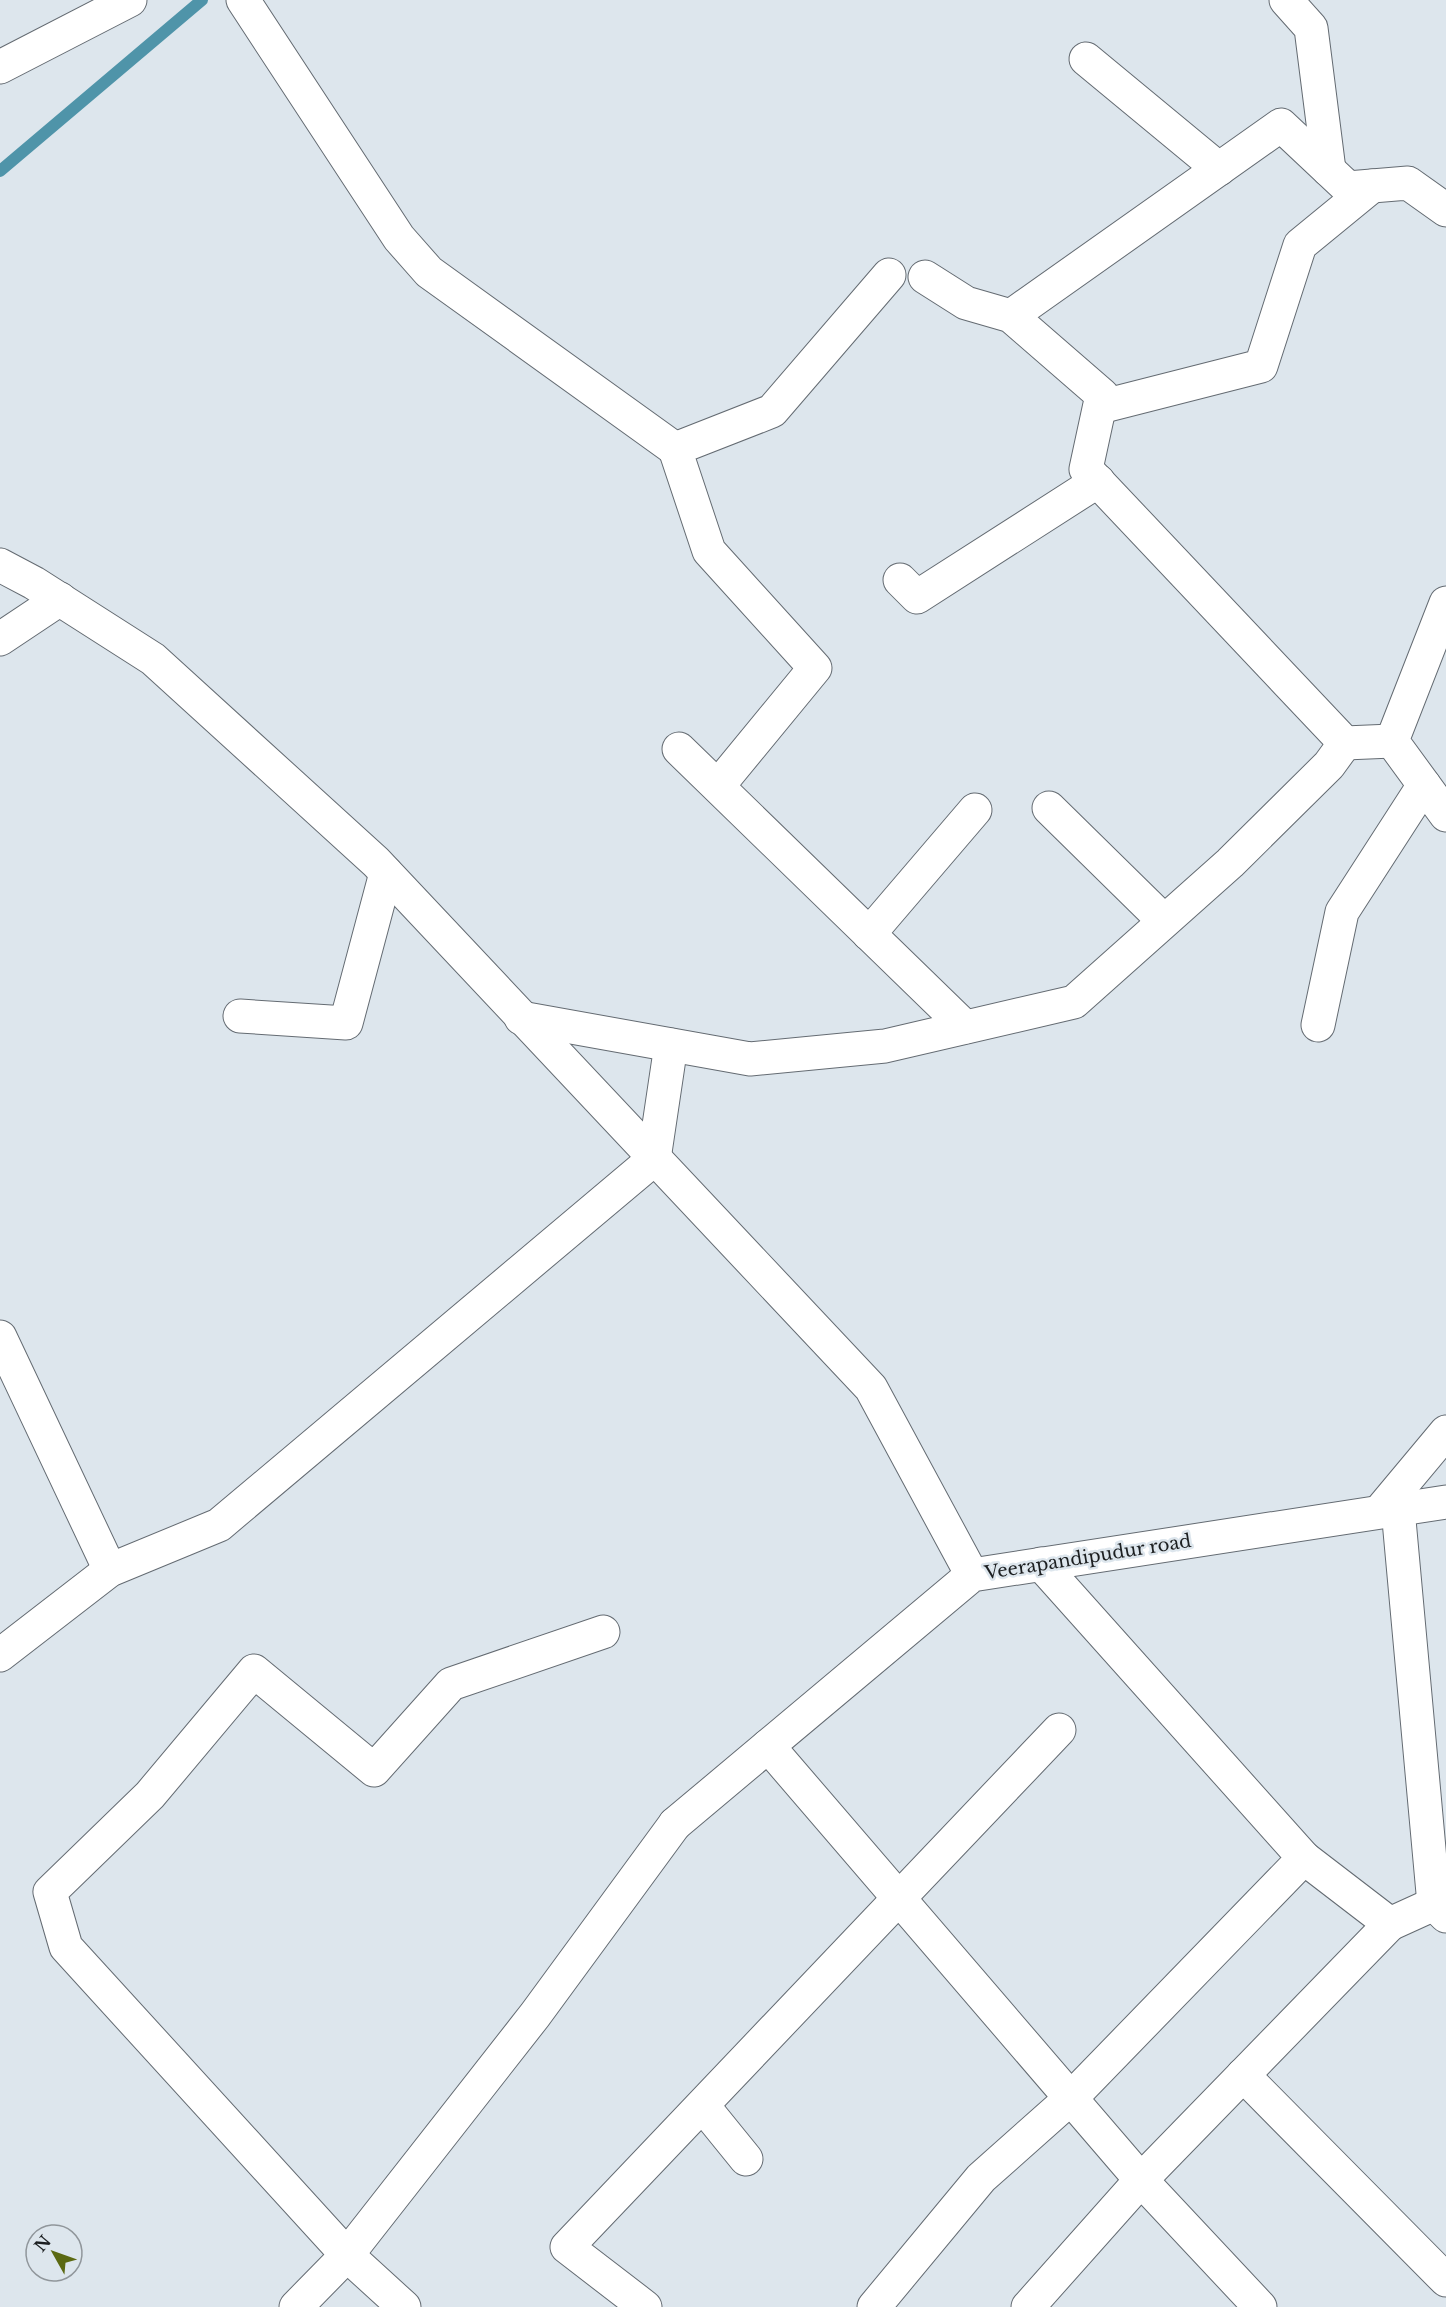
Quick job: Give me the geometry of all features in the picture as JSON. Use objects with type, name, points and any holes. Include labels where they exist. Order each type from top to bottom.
[{"type":"street","points":[[0,67],[130,0]]},
{"type":"street","points":[[243,0],[399,238],[429,272],[675,449],[709,550],[815,668],[718,786]]},
{"type":"street","points":[[1286,0],[1311,28],[1329,170]]},
{"type":"street","points":[[1086,59],[1219,169]]},
{"type":"street","points":[[1011,316],[1281,125],[1348,189],[1407,183],[1446,210]]},
{"type":"street","points":[[1100,407],[1261,366],[1300,245],[1372,186]]},
{"type":"street","points":[[675,449],[772,411],[889,275]]},
{"type":"street","points":[[925,277],[966,303],[1011,316],[1102,395],[1086,469],[1345,743],[1392,741]]},
{"type":"street","points":[[900,580],[917,597],[1098,481]]},
{"type":"street","points":[[0,565],[60,599],[153,659],[386,873],[871,1388],[972,1575]]},
{"type":"street","points":[[0,639],[60,599]]},
{"type":"street","points":[[1392,741],[1446,603]]},
{"type":"street","points":[[1392,741],[1446,815]]},
{"type":"street","points":[[521,1018],[750,1059],[885,1046],[1074,1002],[1239,855],[1329,765],[1345,743]]},
{"type":"street","points":[[679,749],[965,1027]]},
{"type":"street","points":[[1318,1025],[1342,912],[1424,785]]},
{"type":"street","points":[[1049,808],[1164,921]]},
{"type":"street","points":[[869,934],[975,810]]},
{"type":"street","points":[[240,1016],[346,1023],[386,873]]},
{"type":"street","points":[[0,1655],[110,1570],[219,1525],[654,1159],[671,1045]]},
{"type":"street","points":[[0,1337],[110,1570]]},
{"type":"street","points":[[1028,2307],[1141,2180],[1390,1924],[1440,1910],[1389,1510],[1446,1432]]},
{"type":"street","name":"Veerapandipudur road","points":[[296,2307],[347,2255],[535,2015],[675,1824],[972,1575],[1446,1502]]},
{"type":"street","points":[[1041,1564],[1304,1858],[1390,1924]]},
{"type":"street","points":[[404,2307],[347,2255],[66,1947],[50,1892],[150,1795],[254,1671],[374,1770],[451,1684],[603,1632]]},
{"type":"street","points":[[645,2307],[567,2247],[1059,1730]]},
{"type":"street","points":[[768,1746],[1141,2180],[1258,2306]]},
{"type":"street","points":[[874,2307],[981,2178],[1071,2098],[1304,1858]]},
{"type":"street","points":[[1243,2075],[1446,2280]]},
{"type":"street","points":[[703,2106],[746,2159]]},
{"type":"waterway","points":[[0,171],[202,0]]}]
